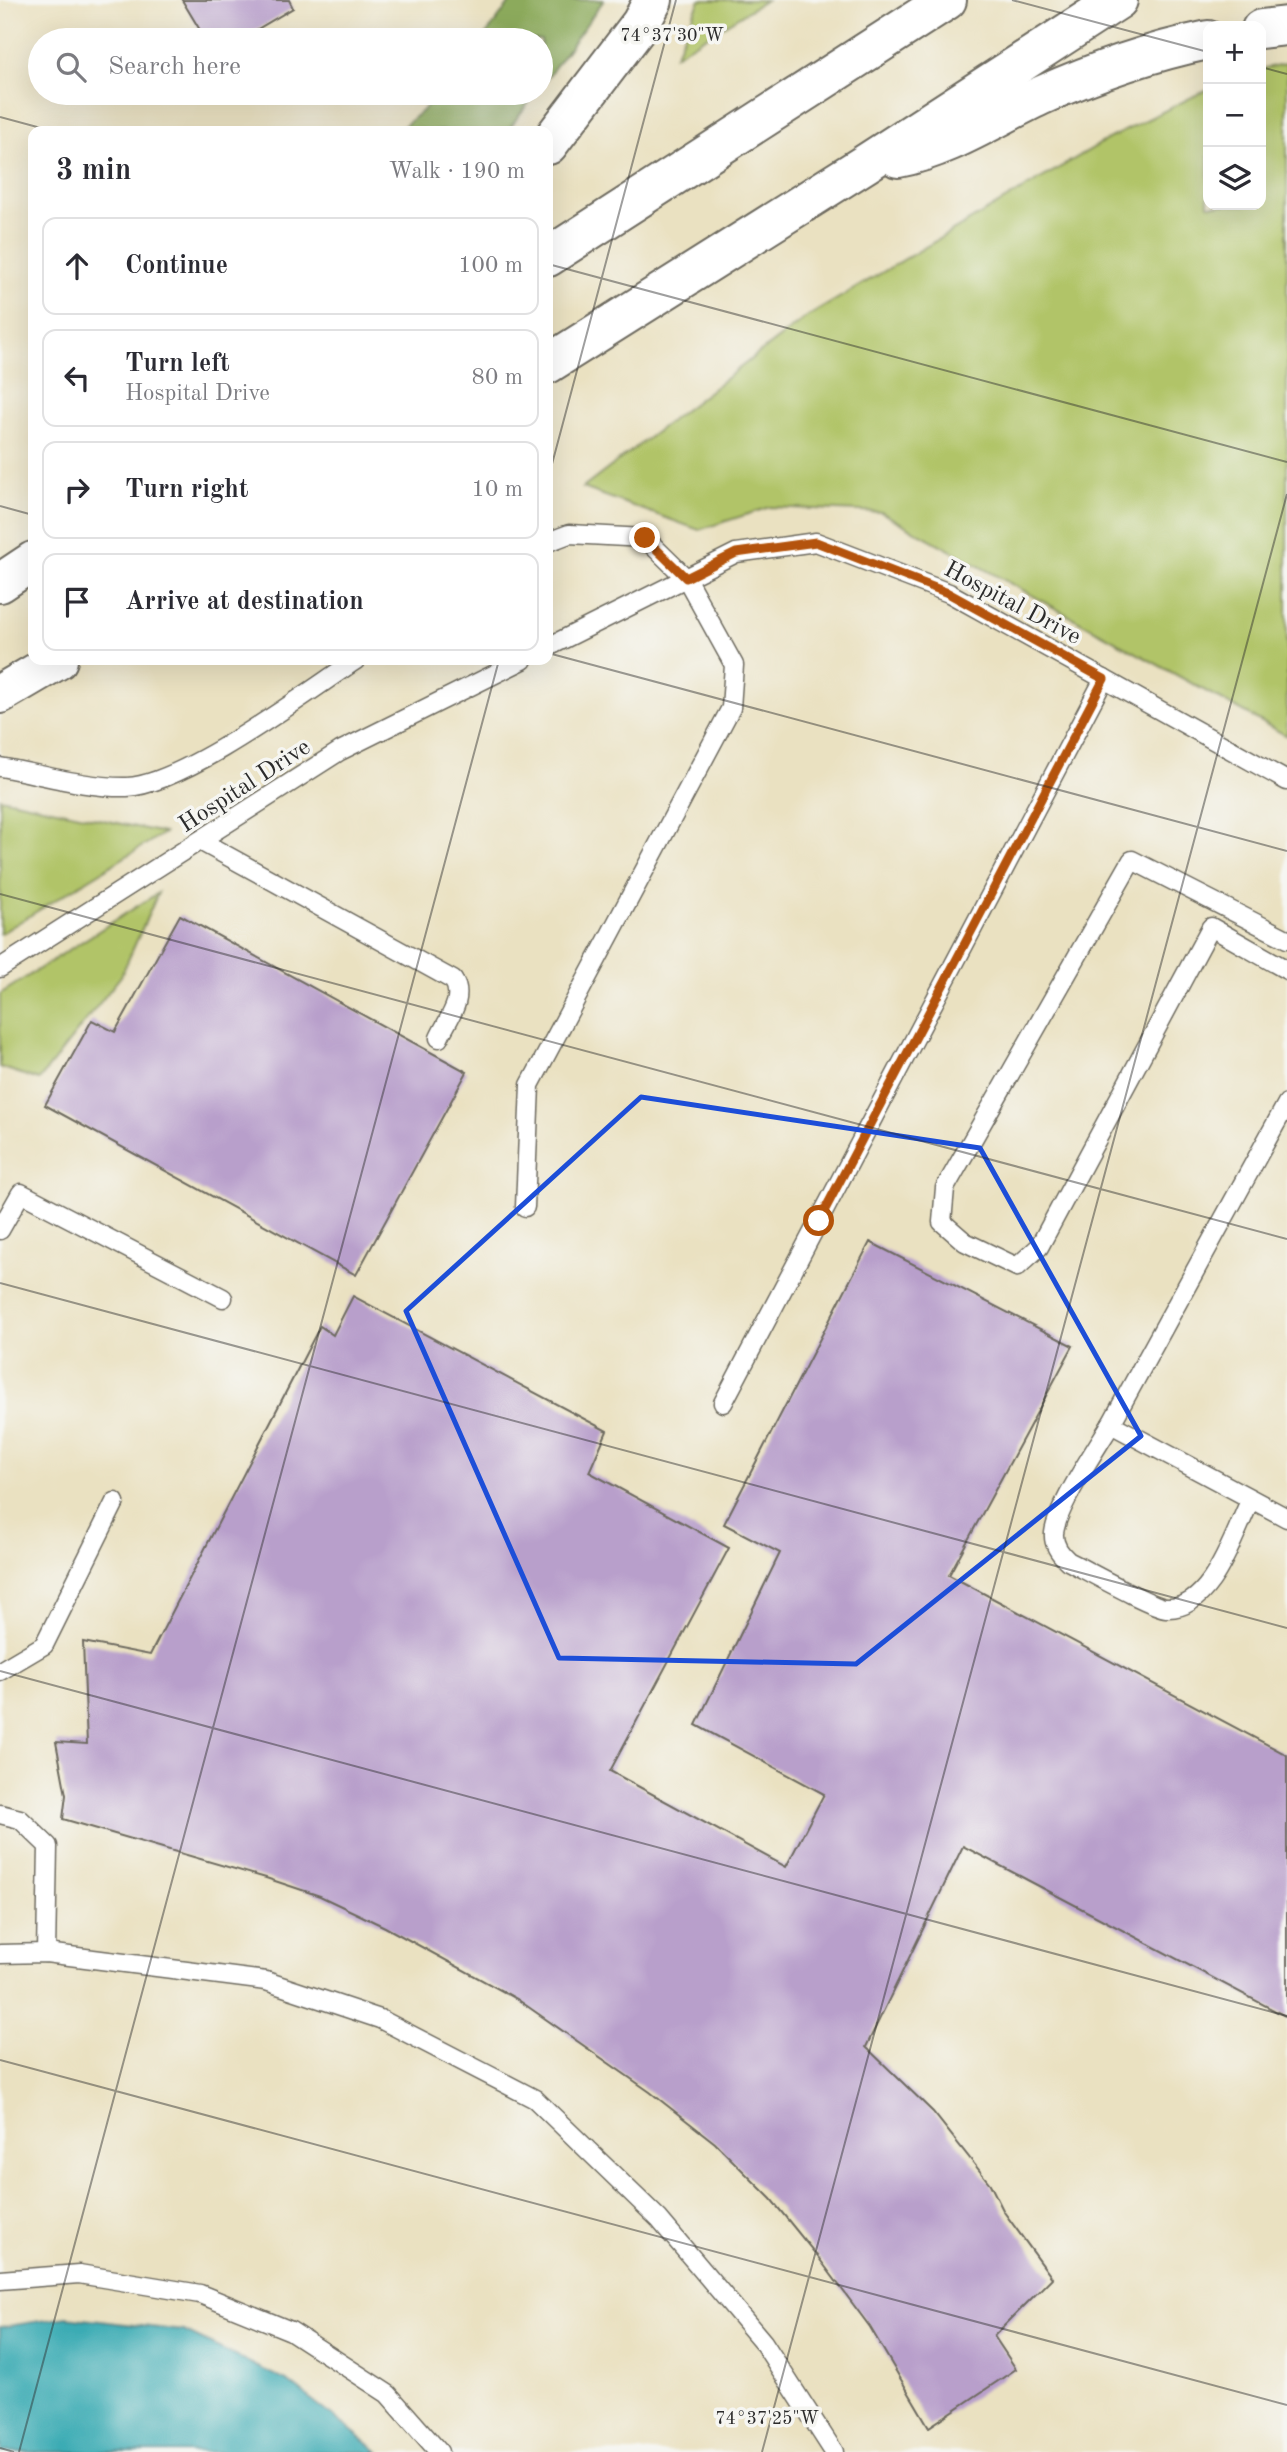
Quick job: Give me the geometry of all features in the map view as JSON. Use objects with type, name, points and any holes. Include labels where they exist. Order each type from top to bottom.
[{"type":"highway","points":[[553,138],[641,23],[653,0]]},
{"type":"highway","points":[[553,254],[947,0]]},
{"type":"highway","points":[[553,361],[1118,0]]},
{"type":"highway","points":[[1266,28],[1287,26]]},
{"type":"highway","points":[[865,164],[930,152],[1097,72],[1152,52],[1203,41]]},
{"type":"highway","points":[[0,583],[28,564]]},
{"type":"highway","points":[[0,694],[49,665]]},
{"type":"lane","points":[[525,1207],[530,1085],[731,708],[734,665],[686,578],[645,538],[569,534],[553,540]]},
{"type":"lane","name":"Hospital Drive","points":[[553,644],[736,553],[816,542],[948,593],[1287,780]]},
{"type":"lane","points":[[0,767],[129,787],[169,775],[231,742],[348,665]]},
{"type":"lane","name":"Hospital Drive","points":[[0,968],[202,842],[340,751],[513,665]]},
{"type":"lane","points":[[723,1403],[1104,679]]},
{"type":"lane","points":[[202,842],[453,980],[458,988],[458,999],[439,1038]]},
{"type":"lane","points":[[1287,939],[1132,860],[945,1188],[942,1222],[965,1242],[1017,1267],[1038,1247],[1210,927],[1287,970]]},
{"type":"lane","points":[[1251,1499],[1214,1577],[1201,1595],[1185,1606],[1164,1608],[1069,1561],[1058,1551],[1054,1534],[1061,1514],[1287,1103]]},
{"type":"lane","points":[[0,1230],[21,1193],[223,1298]]},
{"type":"lane","points":[[1111,1424],[1287,1518]]},
{"type":"lane","points":[[0,1671],[44,1645],[115,1502]]},
{"type":"lane","points":[[0,1814],[20,1819],[48,1846],[46,1954]]},
{"type":"lane","points":[[0,1954],[46,1954],[266,1981],[380,2019],[535,2099],[659,2219],[763,2342],[834,2452]]},
{"type":"lane","points":[[0,2280],[79,2274],[200,2294],[291,2331],[388,2394],[439,2452]]},
{"type":"highlighted area","points":[[641,1097],[980,1148],[1141,1436],[856,1664],[559,1658],[406,1311]]},
{"type":"green space","points":[[512,0],[604,0],[553,70],[553,28],[491,28]]},
{"type":"green space","points":[[700,0],[766,0],[675,55]]},
{"type":"green space","points":[[1287,63],[1287,736],[881,512],[770,507],[699,530],[583,488],[805,318],[1110,138],[1203,92],[1203,210],[1266,210],[1266,68]]},
{"type":"green space","points":[[429,105],[527,105],[511,126],[404,126]]},
{"type":"green space","points":[[0,798],[164,833],[0,934]]},
{"type":"green space","points":[[158,893],[121,976],[39,1080],[0,1067],[0,994]]},
{"type":"water","points":[[67,2317],[184,2331],[289,2382],[379,2452],[0,2452],[0,2327]]},
{"type":"building","points":[[182,0],[289,0],[293,8],[259,28],[199,28]]},
{"type":"building","points":[[180,915],[467,1072],[356,1275],[45,1105],[92,1020],[115,1032]]},
{"type":"building","points":[[870,1242],[1073,1346],[949,1575],[1287,1755],[1287,2017],[963,1846],[866,2047],[933,2112],[990,2184],[1004,2212],[1052,2278],[994,2336],[1016,2369],[929,2427],[870,2327],[818,2257],[771,2199],[715,2143],[650,2092],[517,1999],[385,1927],[320,1896],[63,1819],[66,1795],[56,1742],[87,1744],[83,1642],[150,1655],[320,1326],[333,1335],[353,1296],[607,1431],[589,1472],[729,1548],[610,1771],[786,1867],[824,1794],[696,1725],[780,1553],[724,1524]]},
{"type":"route","points":[[645,538],[686,578],[736,553],[816,542],[882,565],[948,593],[1104,679],[819,1221]]}]
